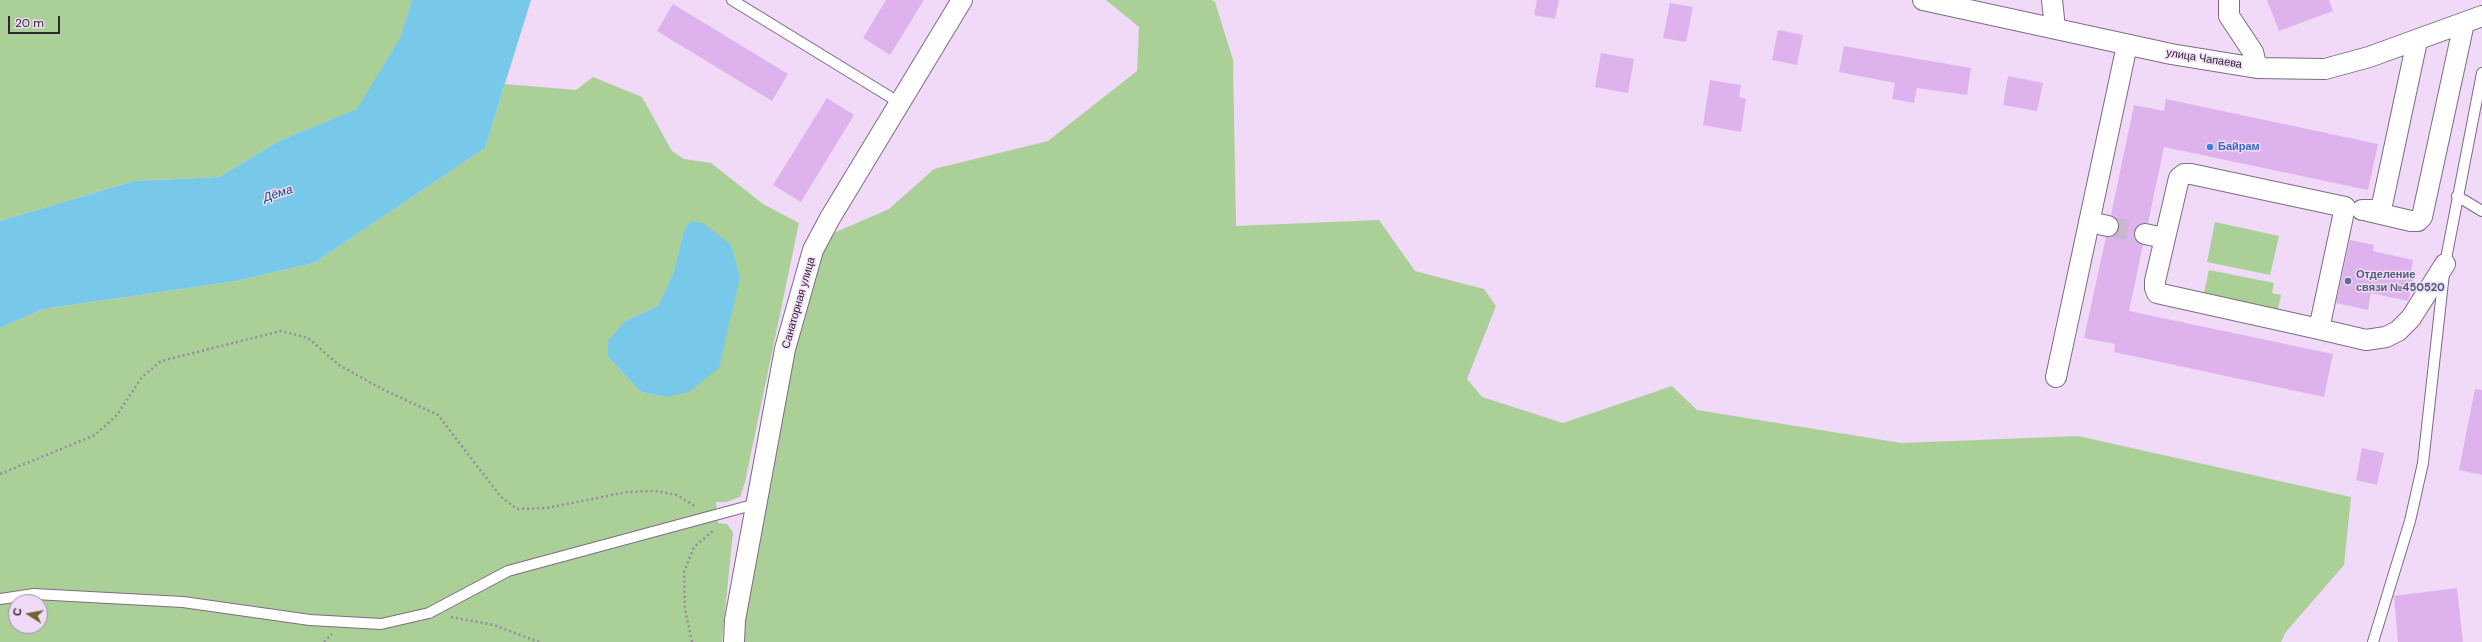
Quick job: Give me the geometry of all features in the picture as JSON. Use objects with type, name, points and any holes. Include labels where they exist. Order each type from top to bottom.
[{"type":"street","name":"Санаторная улица","points":[[734,642],[734,620],[785,349],[813,250],[830,218],[962,0]]},
{"type":"street","name":"улица Чапаева","points":[[1923,0],[2127,45],[2257,68],[2325,69],[2417,41],[2482,16]]},
{"type":"street","points":[[2052,0],[2055,28]]},
{"type":"street","points":[[2229,0],[2229,16],[2253,52],[2257,68]]},
{"type":"street","points":[[2445,264],[2411,318],[2398,331],[2386,337],[2366,340],[2163,296],[2157,293],[2155,288],[2155,236],[2176,184],[2179,178],[2184,174],[2411,221],[2418,221],[2422,217],[2464,23]]},
{"type":"street","points":[[2368,212],[2376,210],[2382,205],[2417,41]]},
{"type":"street","points":[[2056,377],[2099,224],[2127,45]]},
{"type":"street","points":[[2319,329],[2345,207]]},
{"type":"lane","points":[[732,0],[900,103]]},
{"type":"lane","points":[[2373,642],[2410,521],[2423,463],[2445,264],[2482,73]]},
{"type":"lane","points":[[2457,196],[2482,211]]},
{"type":"lane","points":[[0,599],[34,594],[183,602],[344,623],[381,624],[429,613],[508,571],[756,504]]},
{"type":"path","points":[[0,474],[95,435],[117,415],[142,377],[161,361],[281,332],[308,338],[339,365],[382,389],[438,415],[501,497],[517,509],[547,508],[627,492],[656,491],[676,494],[711,516]]},
{"type":"path","points":[[692,642],[685,609],[684,572],[694,547],[713,531],[724,512]]},
{"type":"path","points":[[429,613],[494,625],[539,642]]},
{"type":"green space","points":[[0,0],[412,0],[400,38],[358,109],[279,141],[219,177],[134,181],[0,221]]},
{"type":"green space","points":[[1106,0],[1212,0],[1215,2],[1233,60],[1236,226],[1379,220],[1415,271],[1484,289],[1496,306],[1467,379],[1482,397],[1563,423],[1672,386],[1697,410],[1901,443],[2078,436],[2351,497],[2344,565],[2285,633],[2281,642],[745,642],[745,619],[794,354],[822,238],[889,209],[934,169],[1048,141],[1137,71],[1139,27]]},
{"type":"green space","points":[[593,77],[642,97],[672,151],[684,159],[711,163],[763,204],[799,223],[745,482],[740,497],[726,502],[716,502],[718,523],[727,524],[733,532],[722,642],[0,642],[0,328],[43,309],[236,281],[314,263],[485,148],[505,84],[576,90]],"holes":[[[684,230],[666,397],[641,392],[608,357],[625,321],[658,306],[674,271]]]},
{"type":"green space","points":[[2215,222],[2279,236],[2270,275],[2207,262]]},
{"type":"green space","points":[[2209,270],[2274,283],[2272,293],[2281,295],[2277,313],[2203,297]]},
{"type":"water","name":"Дёма","points":[[412,0],[531,0],[485,148],[314,263],[236,281],[43,309],[0,328],[0,221],[134,181],[219,177],[279,141],[357,109],[400,38]]},
{"type":"water","points":[[691,221],[703,223],[731,245],[740,278],[719,368],[689,392],[666,397],[641,392],[608,357],[608,341],[625,321],[658,306],[674,271],[684,230]]},
{"type":"building","points":[[886,0],[924,0],[890,55],[863,38]]},
{"type":"building","points":[[1537,0],[1559,0],[1555,19],[1534,15]]},
{"type":"building","points":[[2267,0],[2329,0],[2333,11],[2279,31]]},
{"type":"building","points":[[1670,3],[1693,7],[1686,42],[1663,38]]},
{"type":"building","points":[[673,4],[788,74],[772,101],[657,31]]},
{"type":"building","points":[[1778,30],[1803,35],[1797,65],[1772,60]]},
{"type":"building","points":[[1844,46],[1971,68],[1967,95],[1917,88],[1914,103],[1892,99],[1895,83],[1839,72]]},
{"type":"building","points":[[1601,53],[1634,59],[1628,93],[1595,87]]},
{"type":"building","points":[[2008,76],[2043,83],[2037,111],[2003,105]]},
{"type":"building","points":[[1710,80],[1741,85],[1739,97],[1746,99],[1741,132],[1703,125]]},
{"type":"building","points":[[827,98],[854,115],[801,202],[773,185]]},
{"type":"building","points":[[2166,99],[2378,144],[2368,190],[2164,147],[2148,223],[2141,223],[2134,231],[2134,238],[2143,245],[2129,311],[2333,354],[2324,397],[2114,352],[2115,344],[2084,338],[2106,237],[2112,237],[2119,229],[2119,222],[2111,215],[2134,105],[2164,111]]},
{"type":"building","points":[[2350,240],[2374,245],[2373,251],[2413,260],[2410,276],[2414,277],[2408,301],[2371,293],[2368,310],[2336,303]]},
{"type":"building","points":[[2475,389],[2482,390],[2482,475],[2459,470]]},
{"type":"building","points":[[2362,448],[2384,453],[2377,485],[2356,480]]},
{"type":"building","points":[[2457,588],[2463,642],[2398,642],[2394,596]]},
{"type":"tunnel","points":[[2108,226],[2145,234]]},
{"type":"place","name":"Байрам","points":[[2210,147]]},
{"type":"place","name":"Отделение связи №450520","points":[[2348,281]]}]
